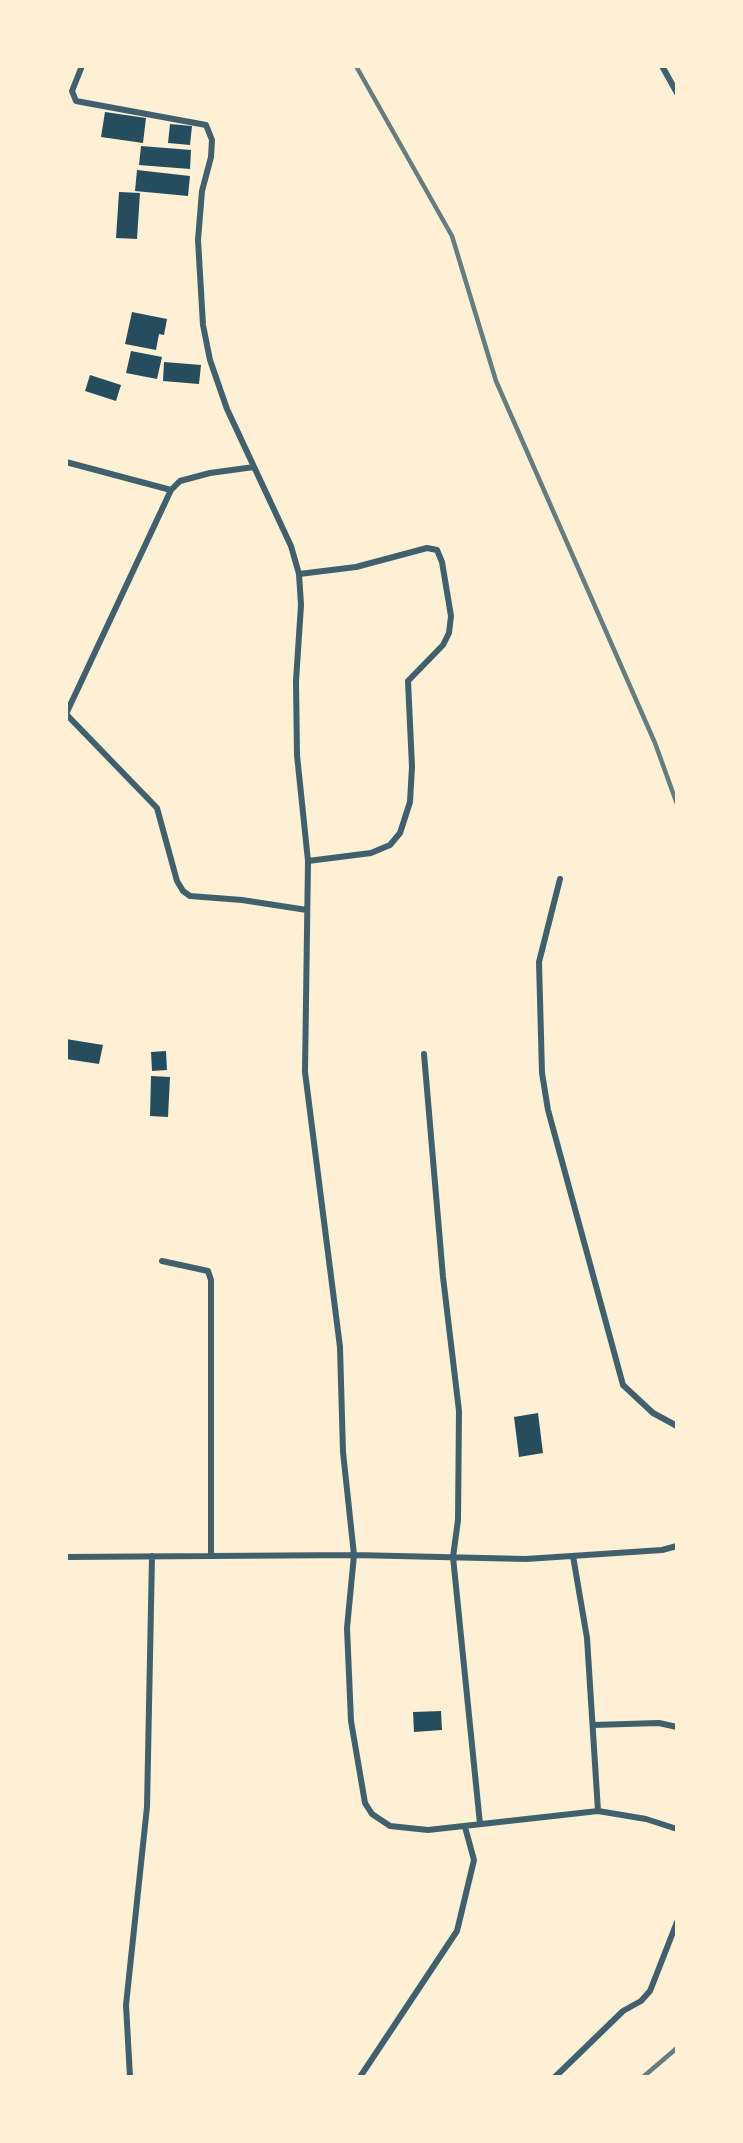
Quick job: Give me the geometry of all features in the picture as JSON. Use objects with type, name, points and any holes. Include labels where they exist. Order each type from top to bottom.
[{"type":"street","points":[[82,66],[72,91],[76,101],[206,124],[212,140],[211,157],[202,191],[198,240],[203,325],[210,360],[227,409],[291,546],[299,574],[301,605],[296,681],[297,755],[308,861],[305,1072],[340,1347],[343,1452],[354,1555],[347,1640],[351,1721],[365,1803],[372,1814],[390,1826],[428,1830],[598,1811],[646,1818],[677,1829]]},
{"type":"street","points":[[662,66],[677,93]]},
{"type":"street","points":[[66,462],[171,490]]},
{"type":"street","points":[[254,467],[210,472],[180,482],[171,490],[66,714],[157,808],[177,881],[183,891],[190,896],[242,900],[307,910]]},
{"type":"street","points":[[299,574],[356,567],[427,548],[437,550],[442,562],[451,616],[449,633],[443,645],[408,681],[412,767],[410,802],[400,833],[390,845],[371,853],[308,861]]},
{"type":"street","points":[[560,879],[539,962],[542,1073],[548,1110],[584,1237],[590,1272],[623,1385],[652,1413],[677,1426]]},
{"type":"street","points":[[424,1054],[443,1277],[459,1411],[458,1520],[453,1557],[480,1824]]},
{"type":"street","points":[[162,1261],[208,1271],[211,1280],[211,1555]]},
{"type":"street","points":[[66,1557],[354,1555],[526,1559],[662,1550],[677,1546]]},
{"type":"street","points":[[130,2077],[126,2005],[147,1807],[152,1556]]},
{"type":"street","points":[[573,1556],[587,1638],[598,1811]]},
{"type":"street","points":[[593,1725],[659,1723],[677,1727]]},
{"type":"street","points":[[360,2077],[457,1930],[474,1860],[465,1827]]},
{"type":"street","points":[[555,2077],[623,2011],[640,2001],[650,1991],[677,1922]]},
{"type":"building","points":[[105,112],[146,118],[143,143],[101,137]]},
{"type":"building","points":[[170,124],[192,126],[190,145],[168,143]]},
{"type":"building","points":[[141,146],[191,150],[190,169],[139,165]]},
{"type":"building","points":[[137,170],[190,176],[188,196],[135,191]]},
{"type":"building","points":[[119,192],[140,193],[137,239],[116,238]]},
{"type":"building","points":[[132,312],[167,319],[164,335],[159,334],[156,350],[125,344]]},
{"type":"building","points":[[131,351],[162,357],[157,379],[126,373]]},
{"type":"building","points":[[164,362],[201,365],[199,384],[163,381]]},
{"type":"building","points":[[90,375],[121,385],[116,401],[85,391]]},
{"type":"building","points":[[66,1039],[103,1045],[99,1064],[66,1059]]},
{"type":"building","points":[[166,1051],[167,1070],[152,1071],[151,1052]]},
{"type":"building","points":[[151,1076],[170,1077],[168,1117],[150,1116]]},
{"type":"building","points":[[538,1413],[543,1453],[519,1457],[514,1417]]},
{"type":"building","points":[[441,1711],[442,1730],[414,1732],[413,1712]]},
{"type":"railway","points":[[356,66],[452,236],[496,381],[655,743],[677,804]]},
{"type":"railway","points":[[643,2077],[677,2048]]}]
